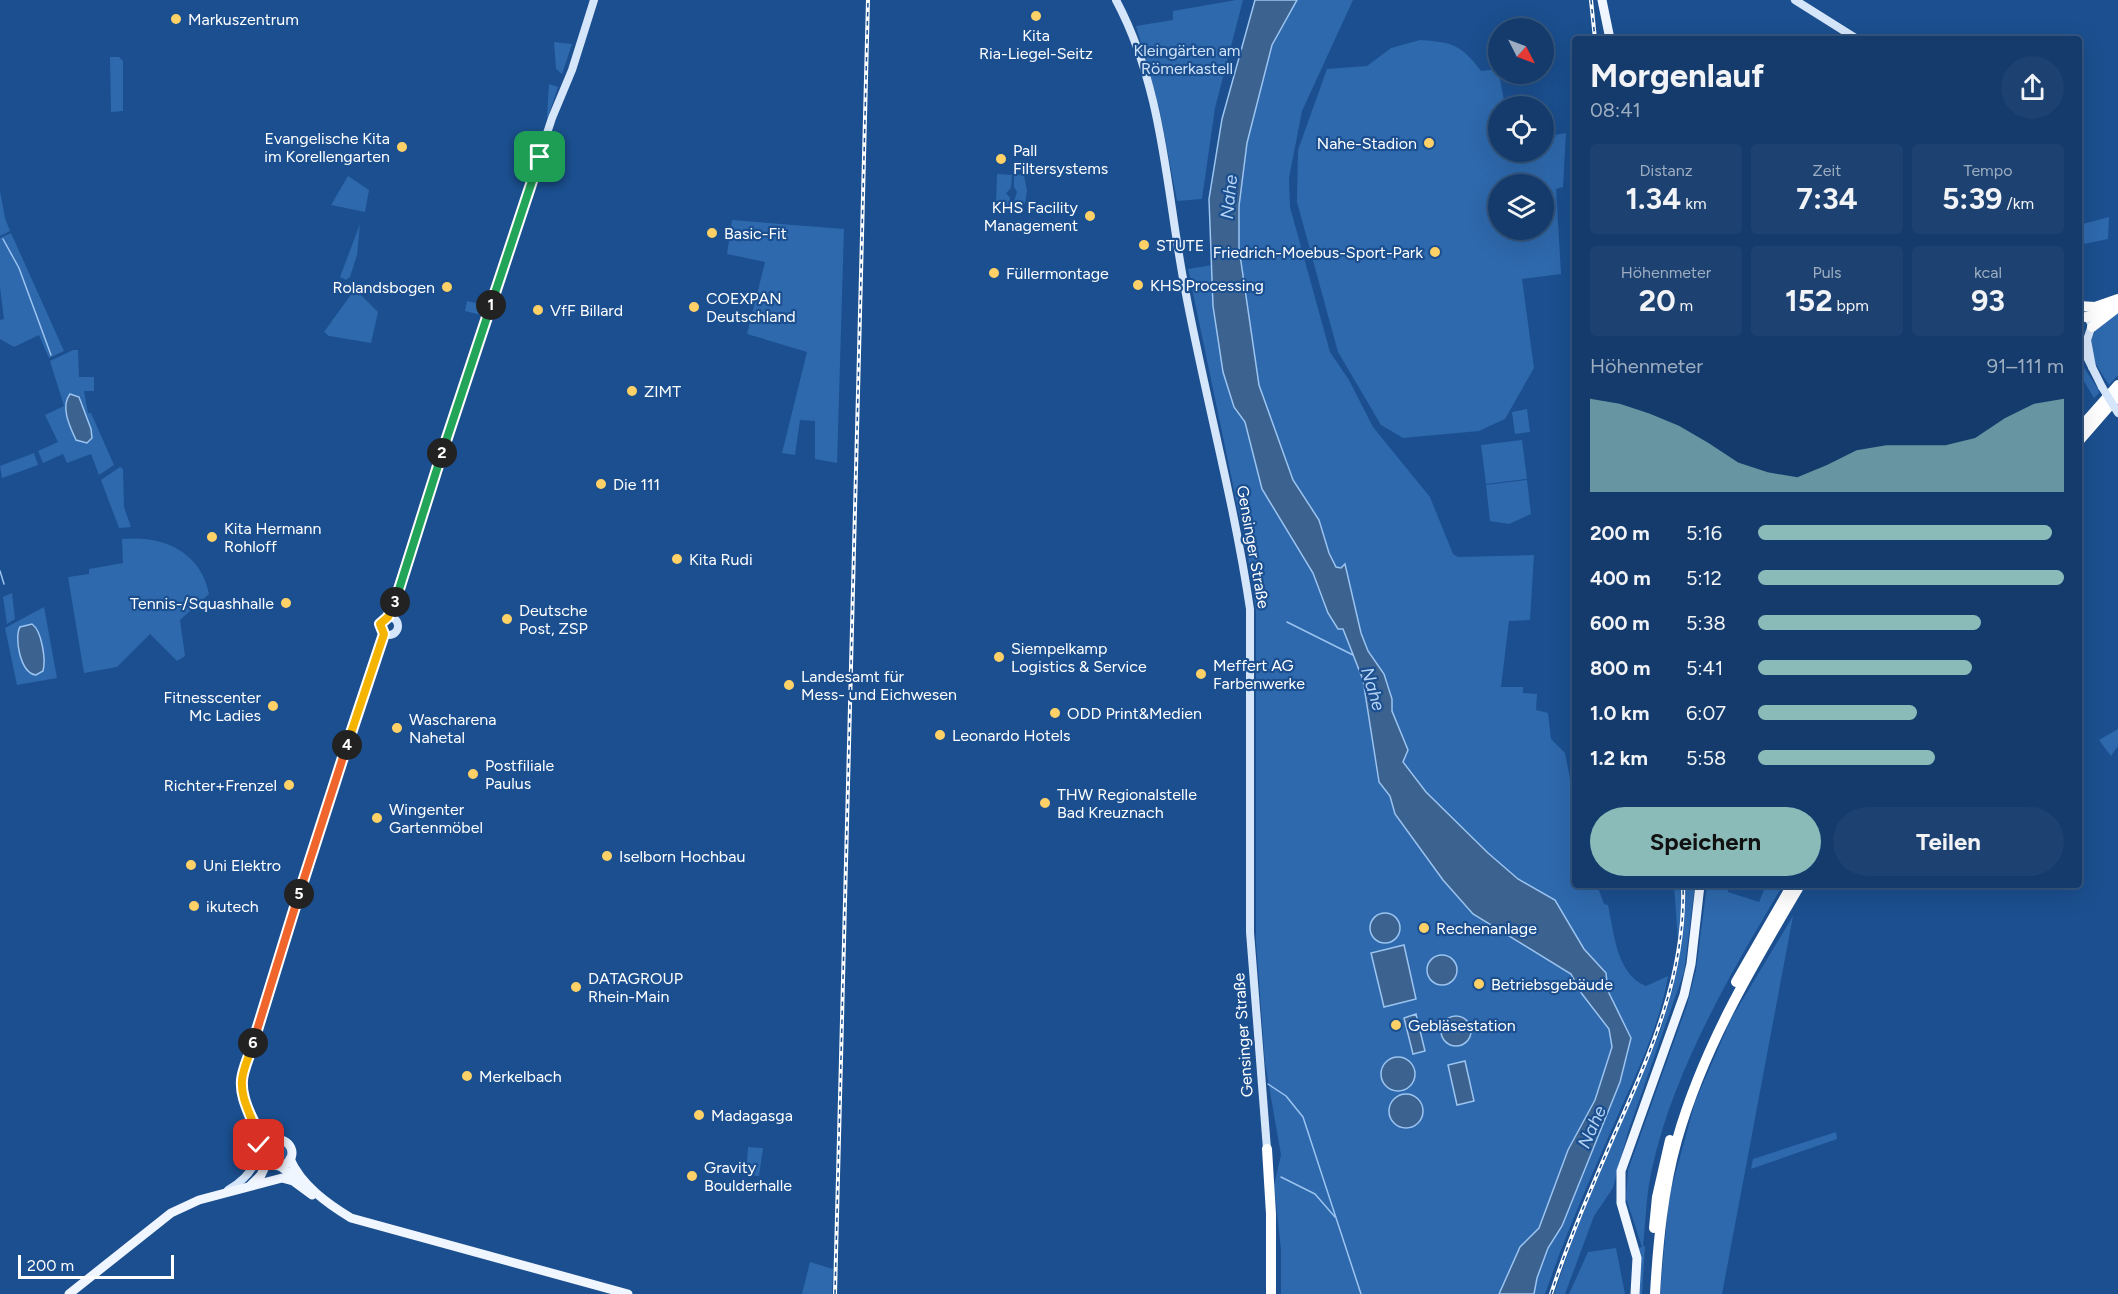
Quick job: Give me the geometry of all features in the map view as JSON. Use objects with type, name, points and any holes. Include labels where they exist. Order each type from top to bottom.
[{"type":"highway","points":[[2082,306],[2095,306],[2118,299]]},
{"type":"highway","points":[[2086,324],[2118,299]]},
{"type":"highway","points":[[2086,324],[2118,307]]},
{"type":"highway","points":[[2082,426],[2118,385]]},
{"type":"highway","points":[[2082,438],[2118,396]]},
{"type":"highway","points":[[1648,1294],[1657,1197],[1684,1095],[1700,1054],[1730,994],[1789,888]]},
{"type":"highway","points":[[1655,1294],[1664,1199],[1677,1140],[1692,1097],[1738,993],[1798,888]]},
{"type":"highway","points":[[1267,1149],[1271,1294]]},
{"type":"main road","points":[[1602,0],[1609,36]]},
{"type":"main road","points":[[1635,1294],[1637,1258],[1622,1211],[1621,1172],[1684,995],[1691,964],[1700,888]]},
{"type":"main road","points":[[351,1218],[322,1198],[299,1175],[290,1159],[291,1151],[288,1145],[277,1141],[267,1149],[275,1164],[289,1170],[329,1210],[351,1218],[628,1294]]},
{"type":"main road","points":[[252,1185],[275,1164],[290,1159]]},
{"type":"main road","points":[[69,1294],[171,1213],[199,1200],[277,1178],[288,1179],[312,1195]]},
{"type":"main road","points":[[78,1294],[108,1269],[125,1249]]},
{"type":"street","points":[[388,634],[380,624],[391,618],[594,0]]},
{"type":"street","name":"Gensinger Straße","points":[[1116,0],[1142,57],[1158,116],[1185,288],[1243,561],[1250,609],[1250,932],[1267,1149]]},
{"type":"street","points":[[1795,0],[1852,36]]},
{"type":"street","points":[[2086,324],[2087,347],[2092,367]]},
{"type":"street","points":[[2082,346],[2118,413]]},
{"type":"street","points":[[267,1149],[242,1092],[243,1073],[388,634],[398,627],[391,618]]},
{"type":"street","points":[[277,1141],[262,1125],[250,1105],[246,1076],[388,634]]},
{"type":"street","points":[[222,1194],[242,1181],[255,1164],[259,1145],[254,1120]]},
{"type":"green space","name":"Kleingärten am Römerkastell","points":[[1243,0],[1215,108],[1202,199],[1177,201],[1159,107],[1136,26],[1173,20],[1173,11]]},
{"type":"green space","points":[[1297,0],[1353,0],[1302,111],[1289,178],[1290,207],[1330,352],[1349,380],[1373,427],[1430,497],[1453,554],[1458,557],[1534,555],[1530,620],[1509,621],[1501,687],[1523,687],[1523,693],[1537,694],[1536,710],[1548,713],[1551,739],[1565,753],[1572,789],[1572,888],[1598,888],[1604,904],[1608,905],[1622,962],[1636,980],[1646,986],[1668,976],[1660,1012],[1648,1047],[1580,1204],[1545,1294],[1534,1294],[1537,1278],[1548,1248],[1562,1226],[1607,1116],[1628,1055],[1631,1038],[1608,991],[1606,973],[1584,949],[1555,900],[1518,879],[1488,853],[1426,792],[1403,762],[1408,750],[1392,711],[1392,699],[1384,675],[1368,651],[1361,633],[1345,565],[1341,568],[1336,567],[1329,553],[1319,520],[1293,480],[1259,385],[1239,248],[1239,206],[1247,143],[1272,45]]},
{"type":"green space","name":"Friedrich-Moebus-Sport-Park","points":[[1420,40],[1440,42],[1462,50],[1481,71],[1488,70],[1488,84],[1501,84],[1503,96],[1488,96],[1488,162],[1554,162],[1554,135],[1566,133],[1563,187],[1556,189],[1561,274],[1522,279],[1534,368],[1505,419],[1479,431],[1403,438],[1381,425],[1338,352],[1297,202],[1298,150],[1327,69],[1367,66],[1391,48]]},
{"type":"green space","points":[[554,42],[572,44],[562,74],[556,69]]},
{"type":"green space","points":[[110,57],[119,57],[123,61],[123,111],[111,112]]},
{"type":"green space","points":[[549,84],[558,87],[547,117]]},
{"type":"green space","points":[[997,174],[1012,175],[1011,188],[1006,193],[1010,198],[1010,205],[996,205]]},
{"type":"green space","points":[[1014,174],[1024,175],[1027,191],[1025,204],[1013,204],[1017,192],[1014,187]]},
{"type":"green space","points":[[348,176],[369,190],[365,212],[331,205]]},
{"type":"green space","points":[[0,191],[10,231],[0,236]]},
{"type":"green space","points":[[2109,217],[2108,239],[2082,244],[2082,224]]},
{"type":"green space","points":[[732,220],[844,229],[837,463],[815,459],[815,421],[800,420],[795,455],[782,453],[807,352],[747,334],[765,262],[727,254]]},
{"type":"green space","points":[[360,224],[357,255],[350,277],[346,280],[340,277]]},
{"type":"green space","points":[[11,233],[64,351],[49,358],[39,335],[14,347],[0,339],[0,320],[4,319],[0,287],[0,238]]},
{"type":"green space","points":[[1212,265],[1213,306],[1223,372],[1234,407],[1245,422],[1262,489],[1313,573],[1328,613],[1343,629],[1363,680],[1378,781],[1390,796],[1395,814],[1443,880],[1571,974],[1582,994],[1609,1029],[1612,1047],[1595,1100],[1568,1150],[1539,1228],[1520,1247],[1499,1294],[1281,1294],[1281,1250],[1274,1185],[1281,1155],[1265,1063],[1256,941],[1256,611],[1248,557],[1188,269]]},
{"type":"green space","points":[[355,289],[378,312],[371,343],[329,336],[324,332]]},
{"type":"green space","points":[[467,301],[484,305],[481,315],[465,311]]},
{"type":"green space","points":[[2118,312],[2118,375],[2109,385],[2095,363],[2090,340],[2095,331]]},
{"type":"green space","points":[[73,350],[78,350],[79,377],[94,377],[94,391],[84,391],[88,413],[91,413],[114,465],[99,475],[91,454],[67,463],[63,454],[43,463],[38,451],[58,442],[45,415],[64,406],[50,361]]},
{"type":"green space","points":[[2082,365],[2098,389],[2099,393],[2094,398],[2082,378]]},
{"type":"green space","points":[[1527,409],[1530,432],[1515,434],[1512,412]]},
{"type":"green space","points":[[1522,440],[1527,479],[1486,484],[1481,445]]},
{"type":"green space","points":[[34,453],[38,465],[2,478],[0,466]]},
{"type":"green space","points":[[120,467],[123,469],[124,507],[131,527],[119,528],[101,480]]},
{"type":"green space","points":[[1527,480],[1531,514],[1509,524],[1490,521],[1486,485]]},
{"type":"green space","points":[[122,539],[151,540],[178,549],[198,567],[205,579],[209,594],[180,620],[185,656],[177,661],[150,634],[117,667],[84,673],[68,577],[89,574],[89,569],[123,563]]},
{"type":"green space","points":[[12,593],[15,619],[7,624],[3,597]]},
{"type":"green space","points":[[44,607],[57,678],[17,685],[5,628]]},
{"type":"green space","points":[[2118,729],[2118,746],[2111,756],[2099,740]]},
{"type":"green space","points":[[1674,888],[1695,888],[1684,972],[1628,1132],[1613,1188],[1594,1216],[1565,1294],[1554,1294],[1577,1227],[1660,1032],[1673,988],[1679,955]]},
{"type":"green space","points":[[1707,888],[1728,888],[1728,892],[1759,902],[1765,888],[1781,888],[1706,1022],[1674,1095],[1650,1178],[1643,1246],[1645,1246],[1642,1294],[1639,1294],[1639,1248],[1642,1247],[1626,1198],[1628,1170],[1687,1005],[1696,970]]},
{"type":"green space","points":[[1793,916],[1722,1294],[1660,1294],[1669,1197],[1695,1102],[1731,1019]]},
{"type":"green space","points":[[1836,1132],[1837,1139],[1751,1169],[1753,1159]]},
{"type":"green space","points":[[279,1144],[287,1149],[288,1153],[283,1161],[279,1162],[271,1157],[270,1153],[275,1145]]},
{"type":"green space","points":[[748,1147],[763,1148],[759,1176],[746,1175]]},
{"type":"green space","points":[[1616,1248],[1625,1294],[1569,1294],[1588,1252]]},
{"type":"green space","points":[[810,1262],[833,1269],[832,1294],[802,1294]]},
{"type":"water","name":"Nahe","points":[[1255,0],[1297,0],[1272,45],[1247,143],[1239,206],[1239,248],[1259,385],[1293,480],[1319,520],[1329,553],[1336,567],[1341,568],[1345,564],[1361,633],[1368,651],[1384,674],[1392,699],[1392,711],[1408,750],[1403,762],[1426,792],[1488,853],[1518,879],[1555,900],[1584,949],[1606,973],[1608,991],[1631,1038],[1620,1082],[1562,1226],[1548,1248],[1534,1294],[1499,1294],[1520,1247],[1539,1228],[1568,1150],[1595,1100],[1612,1047],[1609,1029],[1582,994],[1571,974],[1473,914],[1443,880],[1395,814],[1390,796],[1379,782],[1363,680],[1343,629],[1338,629],[1328,613],[1313,573],[1262,489],[1245,422],[1234,407],[1223,372],[1213,306],[1209,199],[1222,119]]},
{"type":"water","points":[[70,394],[79,397],[91,429],[92,438],[87,443],[76,440],[69,423],[66,405]]},
{"type":"water","points":[[32,624],[41,639],[43,653],[43,671],[36,675],[30,673],[22,662],[18,646],[20,627]]},
{"type":"water","points":[[1385,913],[1396,917],[1400,928],[1396,939],[1385,943],[1374,939],[1370,928],[1374,917]]},
{"type":"water","points":[[1404,945],[1416,999],[1384,1007],[1371,953]]},
{"type":"water","points":[[1442,955],[1453,959],[1457,970],[1453,981],[1442,985],[1431,981],[1427,970],[1431,959]]},
{"type":"water","points":[[1416,1014],[1425,1051],[1413,1054],[1404,1018]]},
{"type":"water","points":[[1456,1016],[1467,1020],[1471,1031],[1467,1042],[1456,1046],[1445,1042],[1441,1031],[1445,1020]]},
{"type":"water","points":[[1398,1057],[1410,1062],[1415,1074],[1410,1086],[1398,1091],[1386,1086],[1381,1074],[1386,1062]]},
{"type":"water","points":[[1465,1061],[1474,1101],[1457,1105],[1448,1065]]},
{"type":"water","points":[[1406,1094],[1418,1099],[1423,1111],[1418,1123],[1406,1128],[1394,1123],[1389,1111],[1394,1099]]},
{"type":"waterway","points":[[3,239],[19,268],[51,355]]},
{"type":"waterway","points":[[0,571],[4,584]]},
{"type":"waterway","points":[[1287,622],[1353,655]]},
{"type":"waterway","points":[[1268,1084],[1286,1096],[1303,1117],[1361,1294]]},
{"type":"waterway","points":[[1281,1177],[1315,1194],[1335,1217]]},
{"type":"railway","points":[[835,1294],[868,0]]},
{"type":"railway","points":[[1591,0],[1595,36]]},
{"type":"railway","points":[[1551,1294],[1573,1233],[1641,1073],[1663,1013],[1679,950],[1683,888]]},
{"type":"place","name":"Kita Ria-Liegel-Seitz","points":[[1036,16]]},
{"type":"place","name":"Markuszentrum","points":[[176,19]]},
{"type":"place","name":"Nahe-Stadion","points":[[1429,143]]},
{"type":"place","name":"Evangelische Kita im Korellengarten","points":[[402,147]]},
{"type":"place","name":"Pall Filtersystems","points":[[1001,159]]},
{"type":"place","name":"KHS Facility Management","points":[[1090,216]]},
{"type":"place","name":"Basic-Fit","points":[[712,233]]},
{"type":"place","name":"STUTE","points":[[1144,245]]},
{"type":"place","name":"Friedrich-Moebus-Sport-Park","points":[[1435,252]]},
{"type":"place","name":"Füllermontage","points":[[994,273]]},
{"type":"place","name":"KHS Processing","points":[[1138,285]]},
{"type":"place","name":"Rolandsbogen","points":[[447,287]]},
{"type":"place","name":"COEXPAN Deutschland","points":[[694,307]]},
{"type":"place","name":"VfF Billard","points":[[538,310]]},
{"type":"place","name":"ZIMT","points":[[632,391]]},
{"type":"place","name":"Die 111","points":[[601,484]]},
{"type":"place","name":"Kita Hermann Rohloff","points":[[212,537]]},
{"type":"place","name":"Kita Rudi","points":[[677,559]]},
{"type":"place","name":"Tennis-/Squashhalle","points":[[286,603]]},
{"type":"place","name":"Deutsche Post, ZSP","points":[[507,619]]},
{"type":"place","name":"Siempelkamp Logistics & Service","points":[[999,657]]},
{"type":"place","name":"Meffert AG Farbenwerke","points":[[1201,674]]},
{"type":"place","name":"Landesamt für Mess- und Eichwesen","points":[[789,685]]},
{"type":"place","name":"Fitnesscenter Mc Ladies","points":[[273,706]]},
{"type":"place","name":"ODD Print&Medien","points":[[1055,713]]},
{"type":"place","name":"Wascharena Nahetal","points":[[397,728]]},
{"type":"place","name":"Leonardo Hotels","points":[[940,735]]},
{"type":"place","name":"Postfiliale Paulus","points":[[473,774]]},
{"type":"place","name":"Richter+Frenzel","points":[[289,785]]},
{"type":"place","name":"THW Regionalstelle Bad Kreuznach","points":[[1045,803]]},
{"type":"place","name":"Wingenter Gartenmöbel","points":[[377,818]]},
{"type":"place","name":"Iselborn Hochbau","points":[[607,856]]},
{"type":"place","name":"Uni Elektro","points":[[191,865]]},
{"type":"place","name":"ikutech","points":[[194,906]]},
{"type":"place","name":"Rechenanlage","points":[[1424,928]]},
{"type":"place","name":"Betriebsgebäude","points":[[1479,984]]},
{"type":"place","name":"DATAGROUP Rhein-Main","points":[[576,987]]},
{"type":"place","name":"Gebläsestation","points":[[1396,1025]]},
{"type":"place","name":"Merkelbach","points":[[467,1076]]},
{"type":"place","name":"Madagasga","points":[[699,1115]]},
{"type":"place","name":"Gravity Boulderhalle","points":[[692,1176]]},
{"type":"route","points":[[259,1145],[254,1120],[246,1107],[242,1092],[243,1073],[384,634],[380,624],[388,617],[396,597],[540,157]]}]
